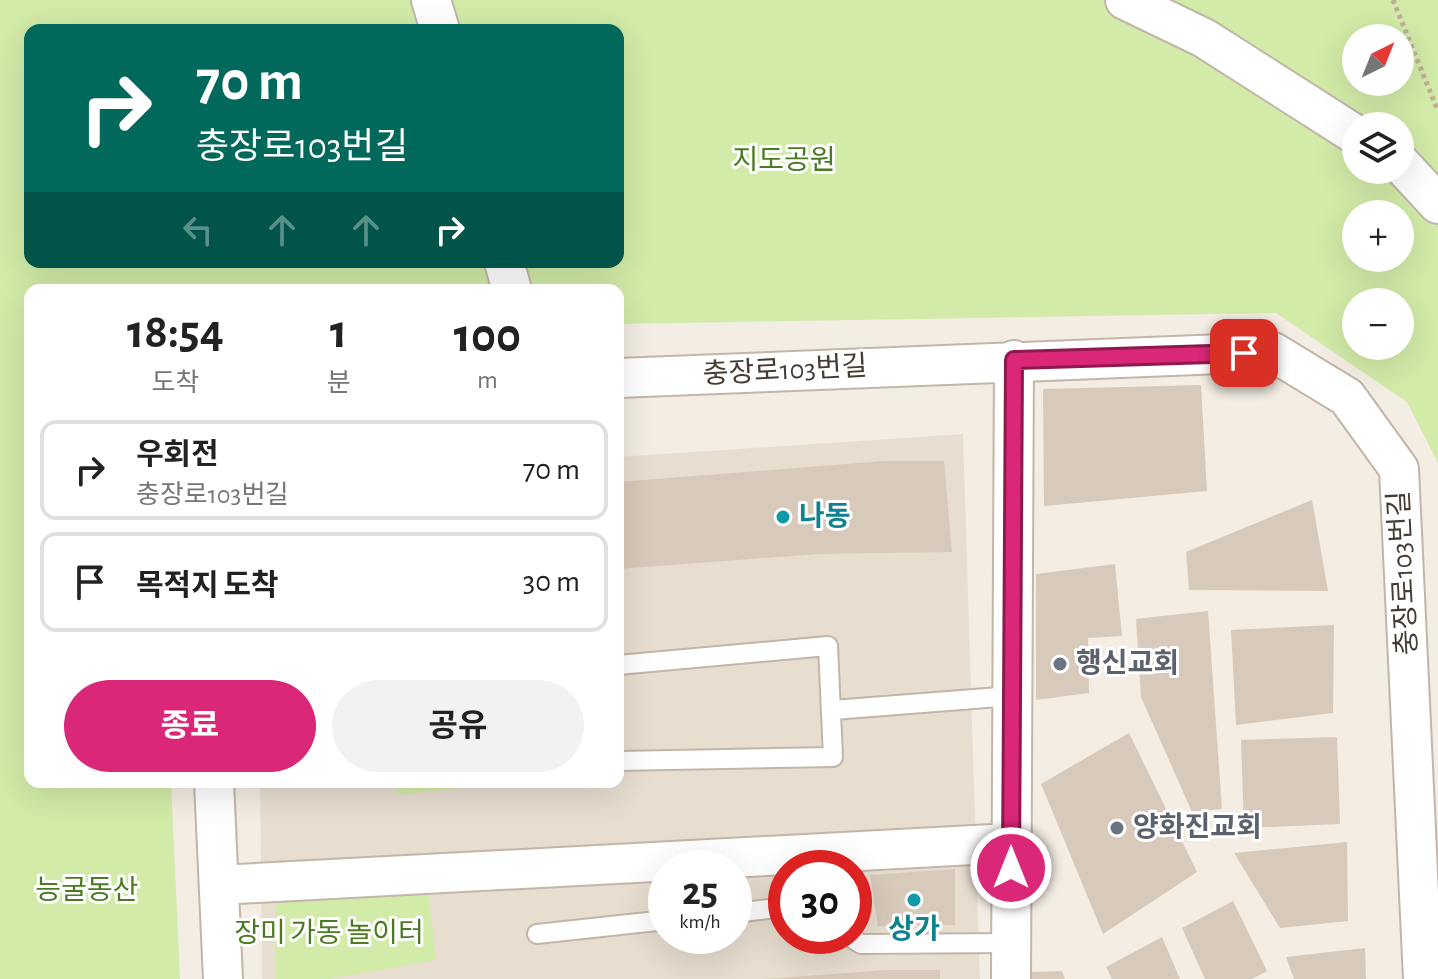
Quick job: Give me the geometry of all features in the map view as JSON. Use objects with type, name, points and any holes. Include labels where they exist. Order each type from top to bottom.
[{"type":"street","points":[[431,0],[438,24]]},
{"type":"street","points":[[1125,0],[1204,38],[1342,126]]},
{"type":"street","points":[[1414,178],[1438,204]]},
{"type":"street","name":"충장로103번길","points":[[624,378],[1273,352],[1347,397],[1399,469],[1423,979]]},
{"type":"street","points":[[1011,961],[1014,360]]},
{"type":"street","points":[[214,788],[223,979]]},
{"type":"street","points":[[219,885],[1011,843]]},
{"type":"lane","points":[[624,664],[828,646],[833,710],[833,757],[624,761]]},
{"type":"lane","points":[[833,710],[1012,696]]},
{"type":"lane","points":[[537,934],[648,922]]},
{"type":"lane","points":[[872,945],[1011,961]]},
{"type":"path","points":[[1393,0],[1438,111]]},
{"type":"shaded area","points":[[963,434],[980,979],[262,979],[260,788],[624,788],[624,457]]},
{"type":"green space","name":"지도공원","points":[[0,0],[1438,0],[1438,463],[1407,402],[1345,360],[1414,360],[1414,288],[1342,288],[1342,358],[1276,313],[624,324],[624,284],[24,284],[24,788],[171,788],[180,979],[0,979]]},
{"type":"green space","points":[[398,788],[460,788],[398,795]]},
{"type":"green space","name":"장미 가동 놀이터","points":[[427,881],[436,960],[330,979],[276,979],[275,894]]},
{"type":"building","points":[[1201,385],[1207,491],[1044,506],[1043,389]]},
{"type":"building","name":"나동","points":[[884,461],[944,461],[952,552],[819,554],[624,569],[624,482]]},
{"type":"building","points":[[1312,500],[1328,591],[1189,590],[1186,552]]},
{"type":"building","points":[[1115,564],[1122,636],[1088,638],[1089,693],[1036,700],[1036,574]]},
{"type":"building","points":[[1208,611],[1222,809],[1192,812],[1141,697],[1136,619]]},
{"type":"building","points":[[1334,625],[1333,713],[1236,725],[1231,630]]},
{"type":"building","name":"양화진교회","points":[[1129,733],[1197,872],[1103,934],[1041,784]]},
{"type":"building","points":[[1337,737],[1340,824],[1244,828],[1241,740]]},
{"type":"building","points":[[1347,842],[1348,921],[1280,928],[1234,853]]},
{"type":"building","name":"상가","points":[[955,869],[955,925],[878,926],[872,875]]},
{"type":"building","points":[[1233,901],[1267,971],[1252,979],[1205,979],[1182,928]]},
{"type":"building","points":[[1162,937],[1180,979],[1112,979],[1106,967]]},
{"type":"building","points":[[1365,948],[1366,979],[1294,979],[1286,957]]},
{"type":"building","points":[[886,970],[940,970],[940,979],[766,979]]},
{"type":"building","points":[[1062,971],[1065,979],[1032,979],[1032,972]]},
{"type":"place","name":"나동","points":[[783,517]]},
{"type":"place","name":"행신교회","points":[[1060,664]]},
{"type":"place","name":"양화진교회","points":[[1117,828]]},
{"type":"place","name":"상가","points":[[914,900]]},
{"type":"route","points":[[1011,868],[1014,360],[1244,353]]},
{"type":"park label","name":"능굴동산","points":[[87,891]]}]
